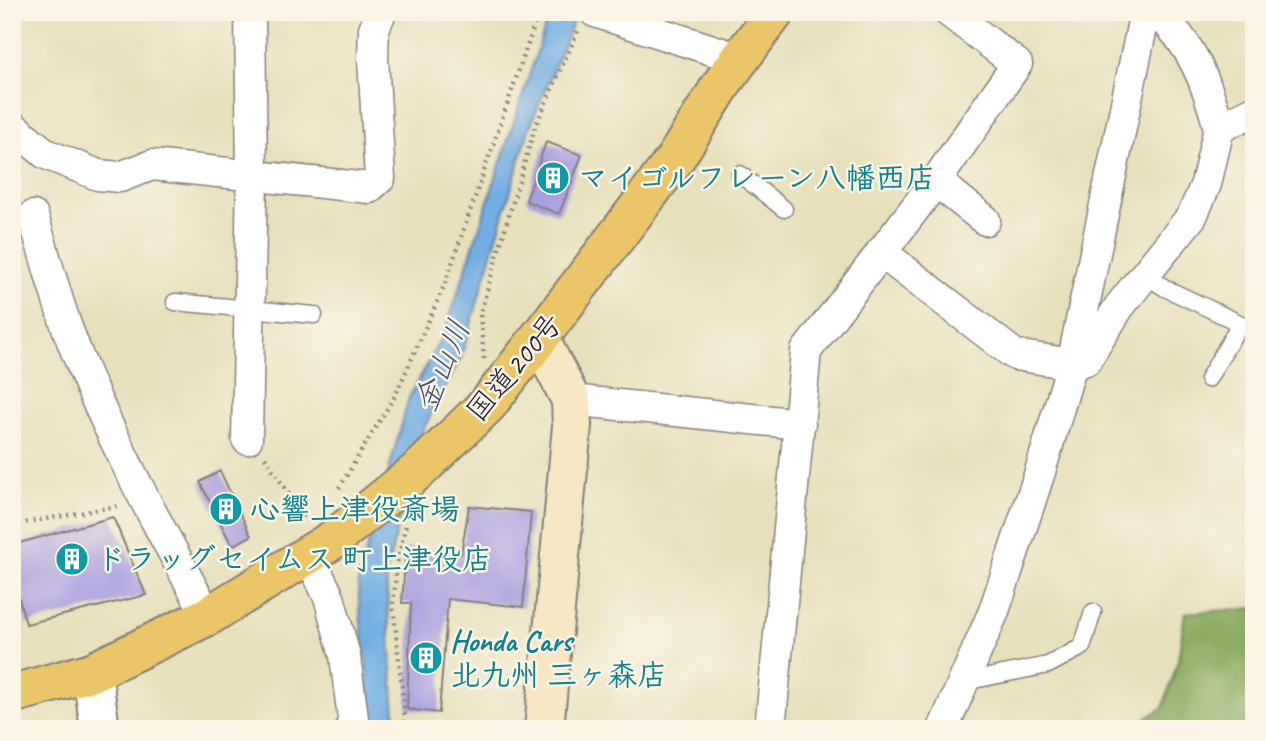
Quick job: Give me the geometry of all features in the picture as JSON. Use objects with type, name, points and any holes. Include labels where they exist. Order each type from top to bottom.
[{"type":"highway","name":"国道200号","points":[[12,694],[92,672],[208,616],[309,556],[421,469],[487,405],[540,338],[673,162],[740,59],[775,12]]},
{"type":"main road","points":[[540,338],[571,400],[572,426],[544,729]]},
{"type":"street","points":[[247,439],[252,176],[250,12]]},
{"type":"street","points":[[12,127],[46,154],[97,175],[120,177],[152,165],[369,188],[380,178],[373,58],[374,29],[382,12]]},
{"type":"street","points":[[770,729],[806,351],[936,181],[1017,64],[949,12]]},
{"type":"street","points":[[943,729],[994,611],[1072,364],[1145,12]]},
{"type":"street","points":[[881,252],[1015,355],[1072,364],[1086,360],[1119,307],[1192,216],[1206,184],[1219,128],[1209,88],[1191,51],[1174,27],[1156,12]]},
{"type":"street","points":[[588,19],[740,59]]},
{"type":"street","points":[[1219,128],[1254,111]]},
{"type":"street","points":[[936,181],[985,220]]},
{"type":"street","points":[[33,216],[69,332],[99,405],[145,502],[208,616]]},
{"type":"street","points":[[571,400],[800,424]]},
{"type":"street","points":[[309,556],[329,597],[345,656],[354,726],[350,729]]},
{"type":"street","points":[[92,672],[100,729]]},
{"type":"lane","points":[[740,174],[784,209]]},
{"type":"lane","points":[[1144,274],[1165,288],[1247,327],[1209,379]]},
{"type":"lane","points":[[175,302],[314,315]]},
{"type":"lane","points":[[964,682],[1048,665],[1082,647],[1093,612]]},
{"type":"path","points":[[339,488],[396,394],[445,284],[539,12]]},
{"type":"path","points":[[487,405],[480,314],[536,127],[588,19]]},
{"type":"path","points":[[247,439],[267,459],[304,518]]},
{"type":"path","points":[[12,525],[145,502]]},
{"type":"path","points":[[404,729],[393,605],[397,563],[406,525]]},
{"type":"green space","points":[[1254,608],[1254,729],[1126,729],[1163,708],[1178,660],[1185,613]]},
{"type":"water","name":"金山川","points":[[550,12],[577,12],[529,129],[461,358],[419,437],[386,575],[396,729],[373,729],[358,580],[409,398],[446,329]]},
{"type":"building","name":"マイゴルフレーン八幡西店","points":[[546,142],[582,155],[559,214],[526,201]]},
{"type":"building","name":"心響上津役斎場","points":[[220,471],[251,536],[232,546],[200,482]]},
{"type":"building","name":"Honda Cars 北九州 三ヶ森店","points":[[469,506],[531,512],[523,607],[448,599],[439,713],[407,709],[411,603],[402,603],[406,548],[461,554]]},
{"type":"building","name":"ドラッグセイムス 町上津役店","points":[[113,517],[146,595],[26,624],[12,574],[12,545]]},
{"type":"place","name":"マイゴルフレーン八幡西店","points":[[553,178]]},
{"type":"place","name":"心響上津役斎場","points":[[226,509]]},
{"type":"place","name":"ドラッグセイムス 町上津役店","points":[[72,559]]},
{"type":"place","name":"Honda Cars 北九州 三ヶ森店","points":[[426,658]]}]
